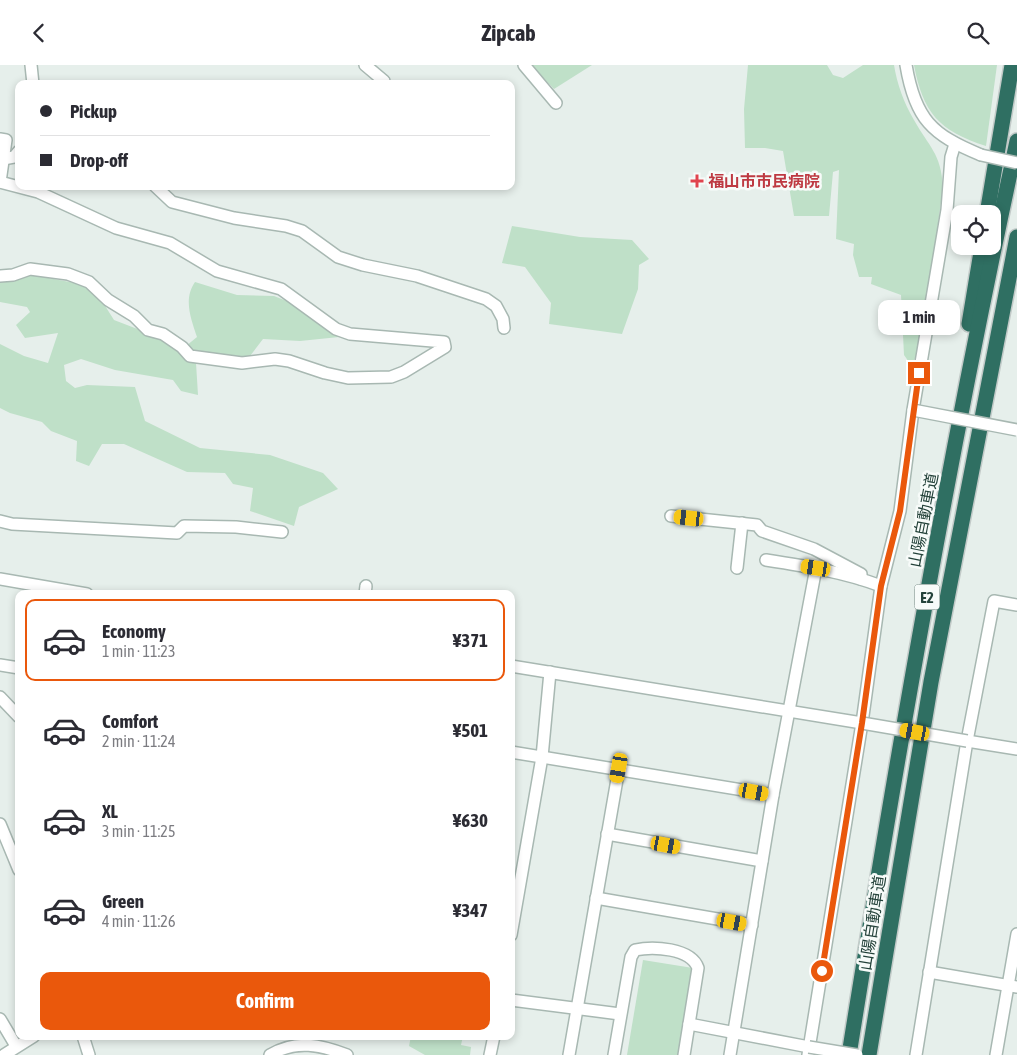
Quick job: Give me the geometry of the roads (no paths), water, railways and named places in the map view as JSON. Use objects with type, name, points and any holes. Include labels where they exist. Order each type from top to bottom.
[{"type":"highway","points":[[989,205],[1012,65]]},
{"type":"highway","name":"山陽自動車道","points":[[849,1055],[911,679],[950,469],[1017,141]]},
{"type":"highway","name":"山陽自動車道","points":[[869,1055],[929,691],[1017,237]]},
{"type":"highway","points":[[950,469],[963,357],[980,255]]},
{"type":"street","points":[[31,65],[33,80]]},
{"type":"street","points":[[365,65],[383,80]]},
{"type":"street","points":[[524,65],[556,103]]},
{"type":"street","points":[[906,65],[917,107],[929,125],[955,144],[981,155],[1017,163]]},
{"type":"street","points":[[0,139],[6,140],[0,182],[15,186]]},
{"type":"street","points":[[809,1051],[862,723],[881,586],[900,511],[913,410],[947,210],[951,157],[955,144]]},
{"type":"street","points":[[3,159],[15,156]]},
{"type":"street","points":[[0,276],[14,275],[30,269],[68,274],[88,282],[148,330],[163,334],[190,356],[242,363],[275,359],[289,361],[348,378],[391,377],[404,372],[445,347],[444,342],[350,334],[336,329],[281,289],[217,271],[170,243],[116,228],[30,190]]},
{"type":"street","points":[[159,190],[172,203],[234,218],[286,226],[302,231],[338,257],[363,265],[417,276],[486,299],[496,306],[503,319],[504,328]]},
{"type":"street","points":[[913,410],[1017,430]]},
{"type":"street","points":[[671,516],[758,525],[762,531],[814,549],[861,575],[861,579]]},
{"type":"street","points":[[0,521],[12,524],[177,533],[184,527],[236,527],[282,532]]},
{"type":"street","points":[[737,567],[742,523]]},
{"type":"street","points":[[766,560],[816,568],[881,586]]},
{"type":"street","points":[[730,1055],[773,795],[816,568]]},
{"type":"street","points":[[0,579],[64,590]]},
{"type":"street","points":[[916,1055],[967,741],[994,601],[1017,605]]},
{"type":"street","points":[[0,665],[15,667]]},
{"type":"street","points":[[515,667],[1017,749]]},
{"type":"street","points":[[515,912],[542,757],[550,672]]},
{"type":"street","points":[[0,697],[15,713]]},
{"type":"street","points":[[515,753],[619,768],[773,795]]},
{"type":"street","points":[[569,1055],[619,768]]},
{"type":"street","points":[[0,824],[15,860]]},
{"type":"street","points":[[607,835],[762,861]]},
{"type":"street","points":[[596,898],[752,925]]},
{"type":"street","points":[[996,1055],[1012,986],[1017,933]]},
{"type":"street","points":[[614,1055],[631,957],[635,949],[647,947],[689,955],[696,960],[698,968],[684,1055]]},
{"type":"street","points":[[929,972],[1012,986]]},
{"type":"street","points":[[515,1000],[620,1014]]},
{"type":"street","points":[[0,1019],[16,1046]]},
{"type":"street","points":[[689,1024],[733,1032],[809,1051],[857,1055]]},
{"type":"street","points":[[4,1055],[27,1040]]},
{"type":"street","points":[[84,1040],[89,1055]]},
{"type":"street","points":[[490,1055],[493,1040]]},
{"type":"street","points":[[270,1055],[282,1048],[317,1045],[347,1055]]},
{"type":"place","name":"福山市市民病院","points":[[697,181]]}]
